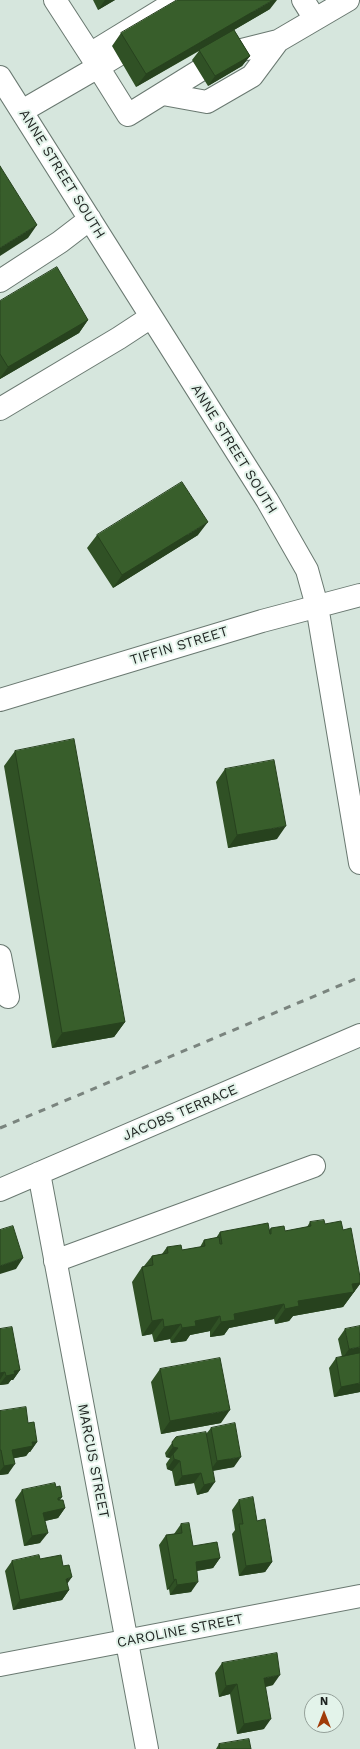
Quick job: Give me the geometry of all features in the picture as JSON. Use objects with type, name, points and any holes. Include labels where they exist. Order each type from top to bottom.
[{"type":"street","points":[[55,0],[128,115],[199,71]]},
{"type":"street","points":[[12,106],[94,60],[178,0]]},
{"type":"street","points":[[303,0],[316,19]]},
{"type":"street","points":[[234,52],[278,41],[348,0]]},
{"type":"street","points":[[163,94],[207,102],[252,76],[278,41]]},
{"type":"street","points":[[94,60],[118,55]]},
{"type":"street","name":"ANNE STREET SOUTH","points":[[0,77],[12,106],[90,218],[267,500],[307,570],[317,606],[360,863]]},
{"type":"street","points":[[0,281],[60,242],[90,218]]},
{"type":"street","points":[[0,409],[119,338],[151,317]]},
{"type":"street","name":"TIFFIN STREET","points":[[0,700],[262,620],[360,596]]},
{"type":"street","points":[[0,956],[8,997]]},
{"type":"street","name":"JACOBS TERRACE","points":[[0,1190],[360,1035]]},
{"type":"street","points":[[55,1261],[314,1166]]},
{"type":"street","name":"MARCUS STREET","points":[[39,1173],[147,1749]]},
{"type":"street","name":"CAROLINE STREET","points":[[0,1665],[360,1596]]},
{"type":"building","points":[[177,0],[273,0],[146,74],[121,33]]},
{"type":"building","points":[[234,30],[250,56],[215,76],[199,50]]},
{"type":"building","points":[[0,166],[37,225],[0,248]]},
{"type":"building","points":[[57,267],[88,320],[8,367],[0,354],[0,301]]},
{"type":"building","points":[[182,482],[208,522],[122,575],[97,535]]},
{"type":"building","points":[[74,739],[125,1022],[62,1033],[15,751]]},
{"type":"building","points":[[274,760],[286,826],[237,835],[225,769]]},
{"type":"building","points":[[324,1220],[325,1224],[341,1221],[343,1230],[351,1228],[360,1277],[360,1283],[352,1284],[354,1292],[298,1301],[299,1306],[285,1309],[284,1304],[234,1314],[235,1320],[221,1322],[220,1316],[195,1321],[196,1326],[182,1328],[181,1324],[164,1327],[163,1319],[152,1321],[142,1267],[153,1265],[152,1256],[168,1253],[167,1247],[181,1245],[182,1250],[205,1246],[204,1240],[219,1237],[220,1244],[222,1244],[220,1232],[268,1223],[271,1234],[271,1228],[284,1226],[285,1231],[311,1226],[310,1222]]},
{"type":"building","points":[[13,1226],[23,1258],[0,1266],[0,1230]]},
{"type":"building","points":[[360,1326],[360,1347],[349,1349],[345,1329]]},
{"type":"building","points":[[12,1327],[20,1370],[14,1371],[15,1374],[6,1376],[5,1372],[0,1373],[0,1329]]},
{"type":"building","points":[[360,1353],[360,1383],[341,1387],[336,1358]]},
{"type":"building","points":[[220,1358],[230,1410],[170,1421],[160,1369]]},
{"type":"building","points":[[26,1407],[28,1423],[34,1422],[37,1442],[32,1442],[33,1446],[12,1450],[15,1464],[4,1466],[0,1450],[0,1411]]},
{"type":"building","points":[[235,1423],[241,1457],[217,1461],[211,1428]]},
{"type":"building","points":[[206,1432],[215,1482],[204,1485],[201,1473],[182,1476],[180,1461],[174,1459],[173,1454],[178,1448],[173,1447],[172,1442],[176,1437]]},
{"type":"building","points":[[55,1483],[56,1487],[60,1486],[62,1497],[58,1498],[58,1500],[63,1500],[65,1508],[43,1513],[48,1533],[32,1536],[22,1490]]},
{"type":"building","points":[[253,1497],[257,1521],[265,1519],[272,1562],[246,1566],[239,1524],[243,1524],[239,1500]]},
{"type":"building","points":[[189,1523],[193,1546],[217,1542],[220,1558],[196,1562],[198,1582],[177,1585],[176,1579],[174,1580],[166,1535],[182,1533],[181,1524]]},
{"type":"building","points":[[39,1555],[40,1559],[61,1555],[63,1566],[69,1565],[72,1577],[66,1579],[69,1590],[20,1600],[12,1561]]},
{"type":"building","points":[[277,1653],[280,1675],[264,1678],[271,1719],[244,1724],[237,1684],[226,1686],[222,1663]]},
{"type":"building","points":[[249,1739],[251,1749],[220,1749],[219,1744]]},
{"type":"railway","points":[[0,1128],[360,977]]}]
